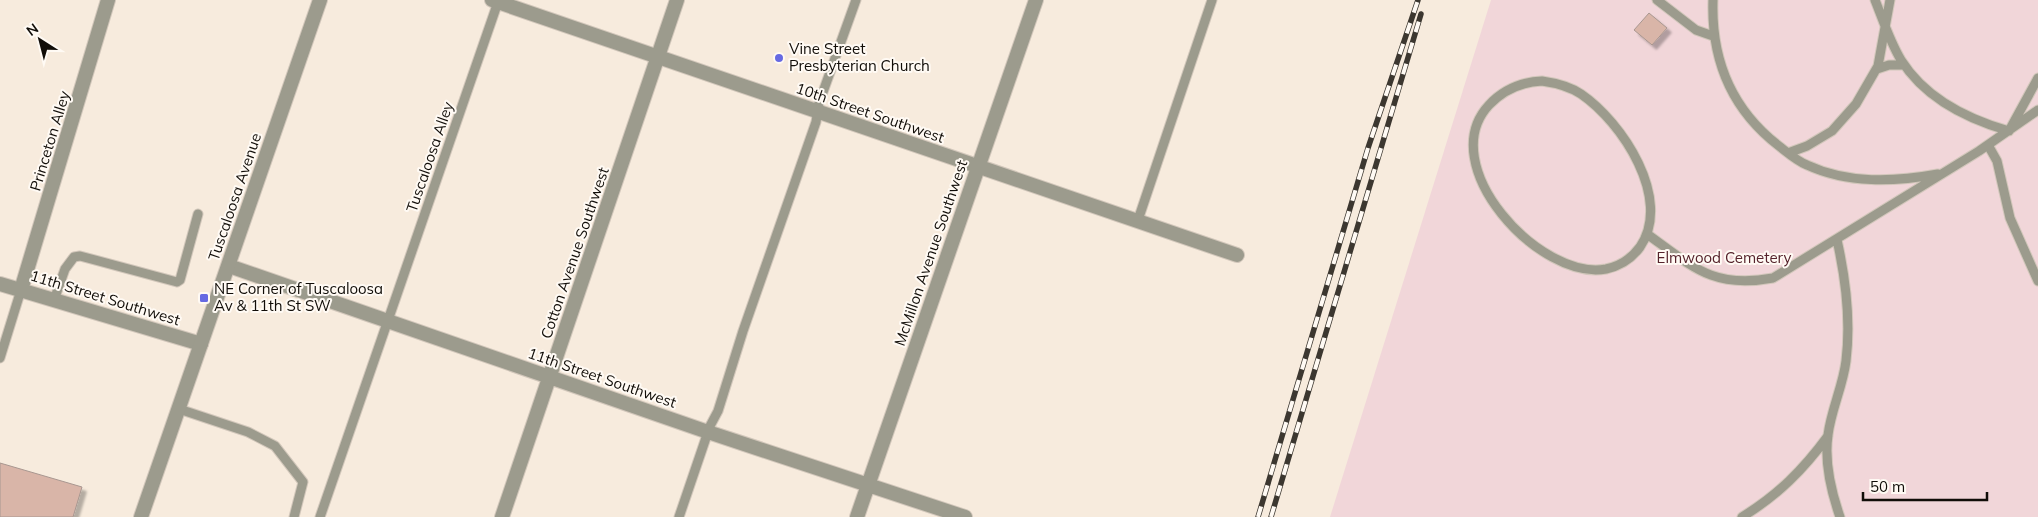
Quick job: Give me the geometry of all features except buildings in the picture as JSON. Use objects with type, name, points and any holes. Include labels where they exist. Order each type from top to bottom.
[{"type":"street","name":"Princeton Alley","points":[[20,290],[108,0]]},
{"type":"street","name":"Tuscaloosa Avenue","points":[[141,517],[320,0]]},
{"type":"street","name":"Cotton Avenue Southwest","points":[[502,517],[677,0]]},
{"type":"street","name":"McMillon Avenue Southwest","points":[[857,517],[1036,0]]},
{"type":"street","name":"10th Street Southwest","points":[[495,1],[1237,254]]},
{"type":"street","name":"11th Street Southwest","points":[[228,266],[708,432],[965,517]]},
{"type":"street","name":"11th Street Southwest","points":[[0,284],[202,344]]},
{"type":"lane","points":[[679,517],[708,432],[718,410],[743,331],[816,122],[819,103],[856,0]]},
{"type":"lane","points":[[1138,220],[1212,0]]},
{"type":"lane","points":[[1656,0],[1696,30],[1713,36]]},
{"type":"lane","points":[[1713,0],[1713,36],[1724,76],[1740,105],[1759,129],[1788,154],[1805,165],[1838,175],[1856,178],[1899,180],[1945,172]]},
{"type":"lane","points":[[1875,0],[1904,65],[1948,106],[1967,117],[2009,131]]},
{"type":"lane","points":[[1788,154],[1807,146],[1832,131],[1856,104],[1877,69],[1890,0]]},
{"type":"lane","name":"Tuscaloosa Alley","points":[[320,517],[495,1]]},
{"type":"lane","points":[[1877,69],[1889,65],[1904,65]]},
{"type":"lane","points":[[2009,131],[2038,78]]},
{"type":"lane","points":[[1530,82],[1555,82],[1581,94],[1615,126],[1638,164],[1652,216],[1647,234],[1636,252],[1627,260],[1617,265],[1593,270],[1564,262],[1530,242],[1494,204],[1475,168],[1473,156],[1475,130],[1486,108],[1507,90],[1530,82]]},
{"type":"lane","points":[[1647,234],[1709,276],[1728,281],[1753,282],[1773,278],[1988,145],[2038,110]]},
{"type":"lane","points":[[1988,145],[1997,161],[2010,218],[2038,281]]},
{"type":"lane","points":[[54,300],[65,269],[74,257],[80,256],[177,282],[180,280],[198,214]]},
{"type":"lane","points":[[1837,240],[1847,293],[1848,336],[1843,380],[1828,436],[1830,477],[1840,517]]},
{"type":"lane","points":[[0,358],[20,290]]},
{"type":"lane","points":[[179,409],[248,432],[275,446],[303,482],[294,517]]},
{"type":"lane","points":[[1742,517],[1788,484],[1828,436]]},
{"type":"green space","name":"Elmwood Cemetery","points":[[1491,0],[2038,0],[2038,517],[1330,517]]},
{"type":"railway","points":[[1258,517],[1368,148],[1418,0]]},
{"type":"railway","points":[[1271,517],[1421,14]]},
{"type":"place","name":"Vine Street Presbyterian Church","points":[[779,58]]},
{"type":"place","name":"NE Corner of Tuscaloosa Av & 11th St SW","points":[[204,298]]}]
